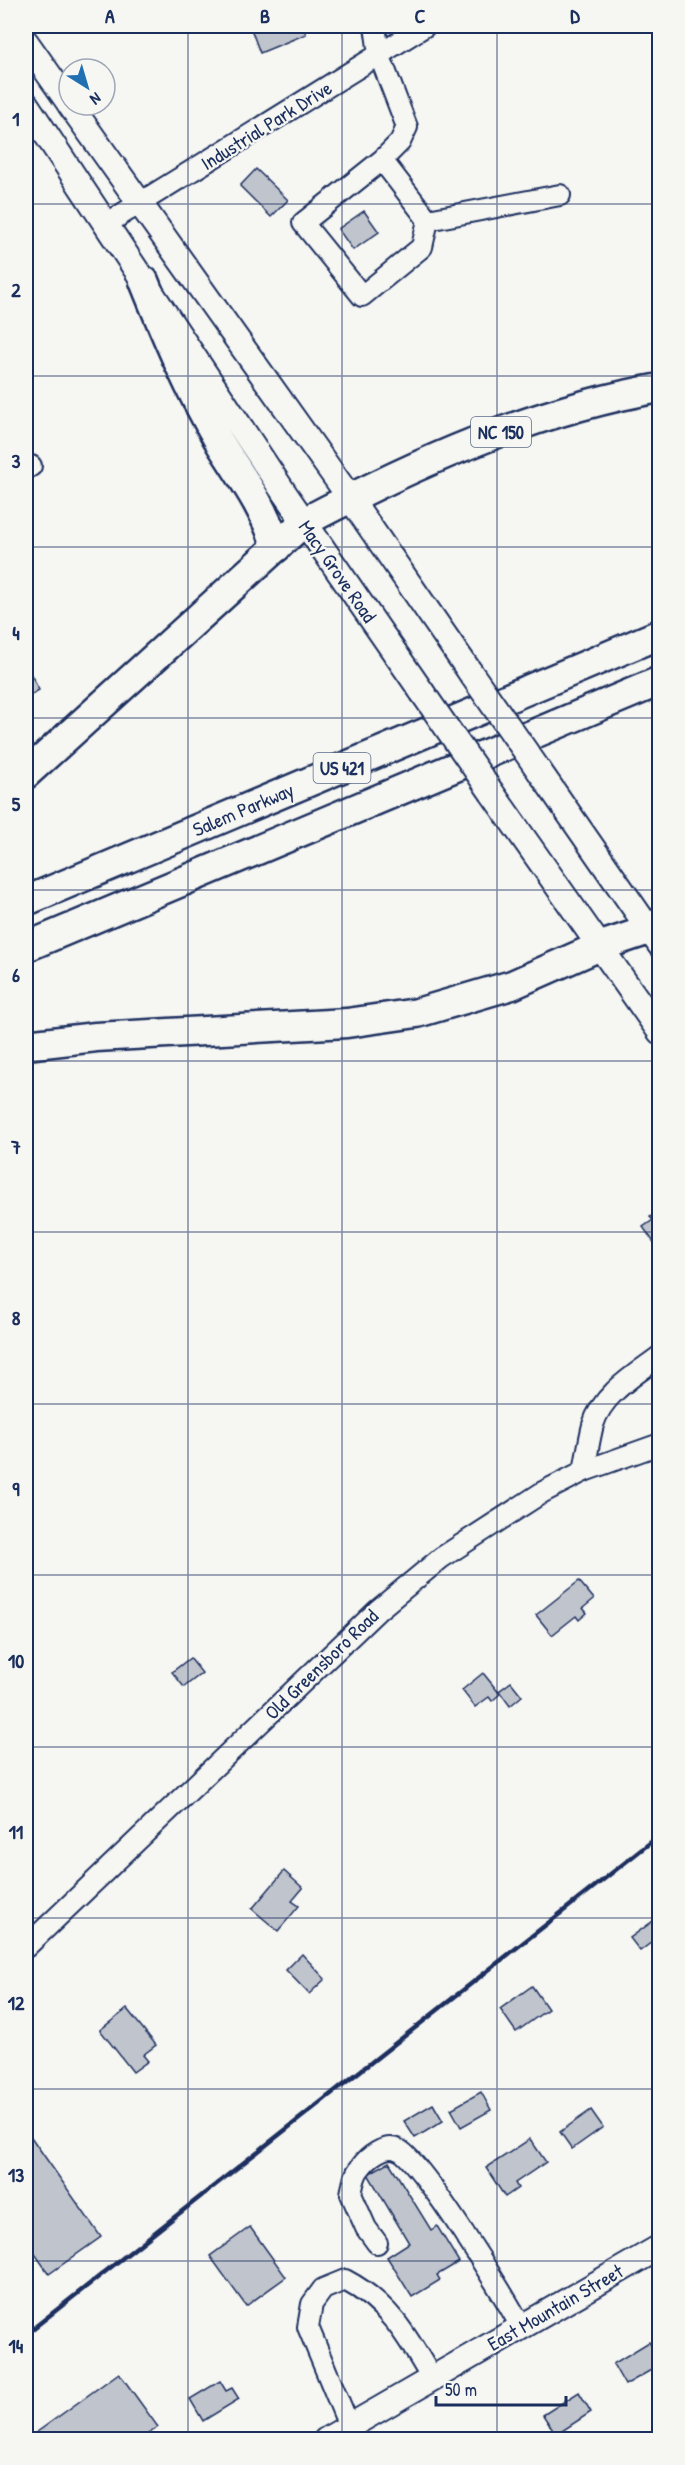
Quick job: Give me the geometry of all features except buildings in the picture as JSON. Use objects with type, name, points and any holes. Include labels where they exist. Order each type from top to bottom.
[{"type":"highway","points":[[144,281],[177,365],[220,443],[259,502],[277,547]]},
{"type":"highway","name":"NC 150","points":[[304,522],[350,498],[495,434],[543,417],[660,388]]},
{"type":"highway","points":[[26,774],[304,522]]},
{"type":"highway","name":"Salem Parkway","points":[[26,901],[660,634]]},
{"type":"highway","name":"US 421","points":[[26,947],[660,681]]},
{"type":"highway","points":[[26,1045],[96,1037],[347,1023],[417,1013],[512,985],[598,947],[656,932]]},
{"type":"main road","points":[[26,42],[57,86]]},
{"type":"main road","name":"Macy Grove Road","points":[[26,104],[304,522],[598,947],[660,1032]]},
{"type":"main road","points":[[79,117],[350,498],[540,772],[656,932]]},
{"type":"main road","name":"East Mountain Street","points":[[326,2439],[660,2247]]},
{"type":"street","points":[[375,26],[380,54],[407,127],[400,142],[382,160],[303,223],[362,296],[422,246],[428,220]]},
{"type":"street","name":"Industrial Park Drive","points":[[106,224],[425,26]]},
{"type":"street","points":[[382,160],[428,220]]},
{"type":"street","points":[[428,220],[560,195]]},
{"type":"street","points":[[584,1471],[593,1424],[599,1411],[616,1390],[660,1356]]},
{"type":"street","name":"Old Greensboro Road","points":[[26,1947],[378,1610],[441,1558],[543,1492],[584,1471],[660,1444]]},
{"type":"street","points":[[377,2243],[366,2228],[351,2194],[360,2168],[373,2155],[386,2148],[396,2148],[413,2163],[453,2218],[508,2302],[521,2327]]},
{"type":"street","points":[[349,2426],[308,2327],[312,2304],[322,2289],[345,2280],[363,2289],[391,2314],[409,2338],[432,2379]]},
{"type":"railway","points":[[26,2334],[660,1835]]}]
